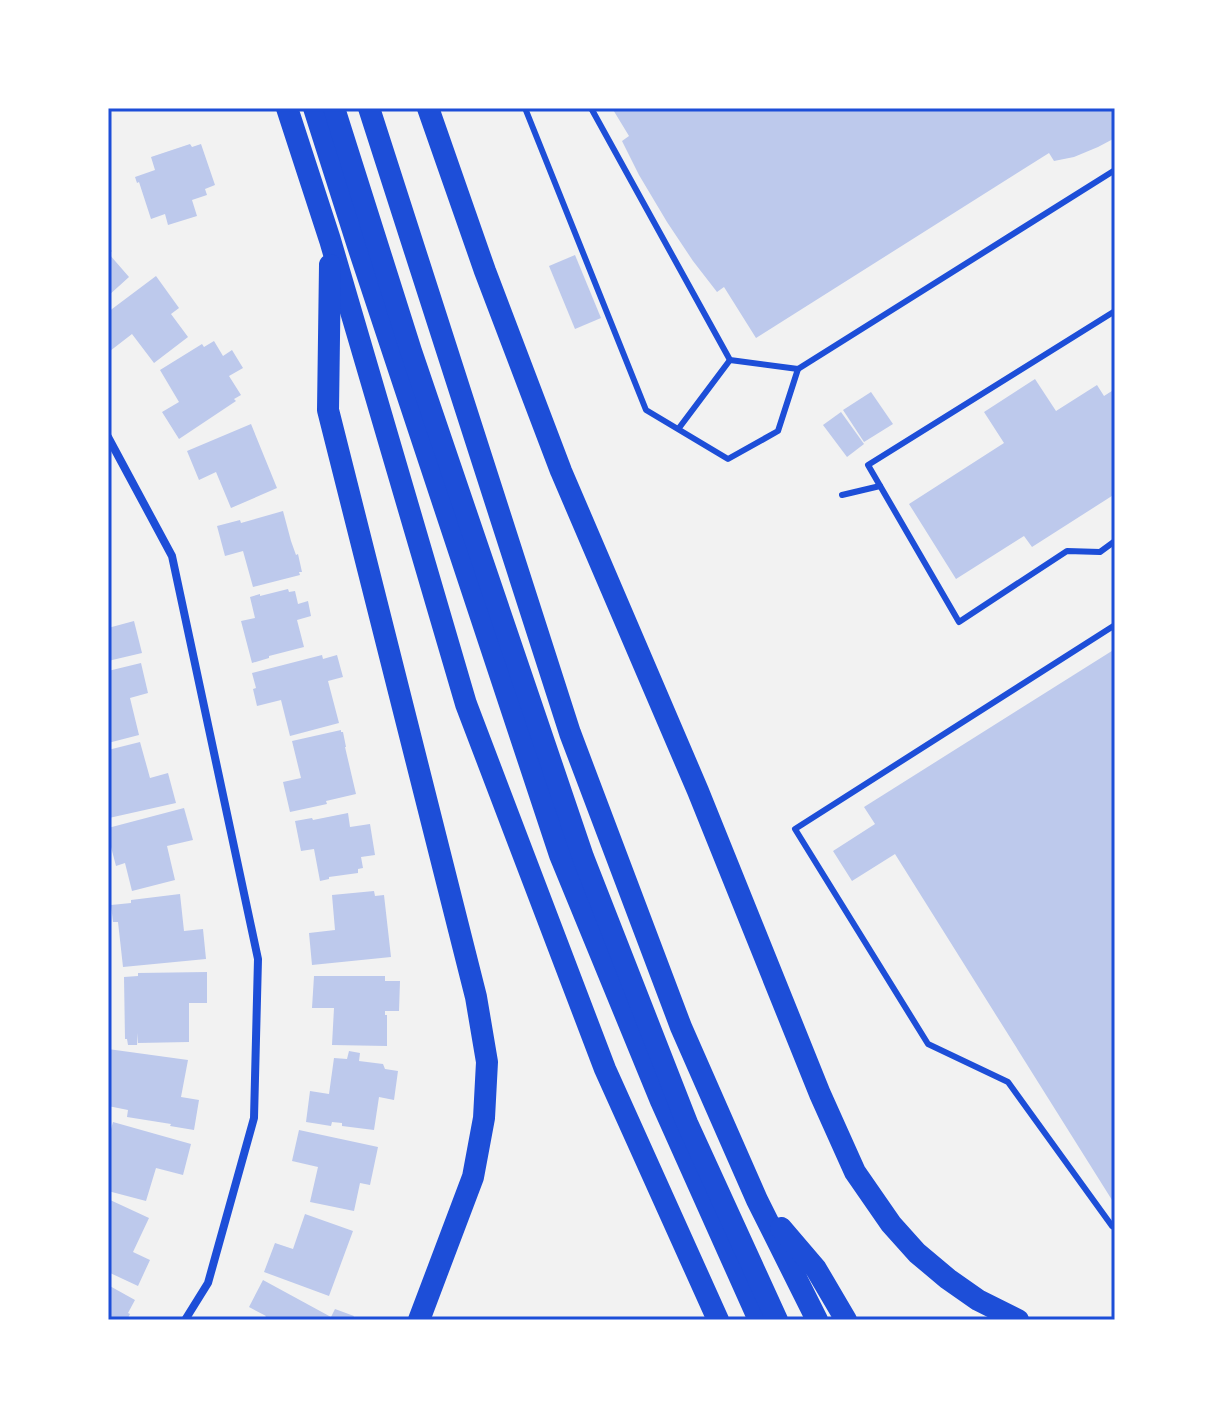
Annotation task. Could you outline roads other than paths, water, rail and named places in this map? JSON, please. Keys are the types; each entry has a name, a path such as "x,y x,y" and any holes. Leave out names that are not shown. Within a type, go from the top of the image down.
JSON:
{"highway":[{"path":"287,108 330,240 466,704 605,1069 718,1320"},
{"path":"314,108 560,855 661,1101 759,1320"},
{"path":"334,108 411,351 583,857 687,1123 777,1320"},
{"path":"369,108 570,733 681,1027 757,1200 817,1320"},
{"path":"428,108 485,271 561,471 698,791 820,1094 855,1172 891,1224 917,1253 978,1300 1018,1320"},
{"path":"330,240 328,410 473,982 487,1062 484,1118 473,1177 419,1320"},
{"path":"757,1200 816,1269 846,1320"}],"street":[{"path":"108,437 172,556 258,959 254,1118 208,1283 185,1320"}],"lane":[{"path":"525,108 646,410 728,459 778,431 798,369"},
{"path":"591,108 730,360"},
{"path":"730,360 798,369 1115,170"},
{"path":"1115,311 868,465 959,622 1067,551 1100,552 1115,541"},
{"path":"679,428 730,360"},
{"path":"842,495 880,486"},
{"path":"1115,625 795,829 928,1044 1008,1082 1115,1228"}]}
